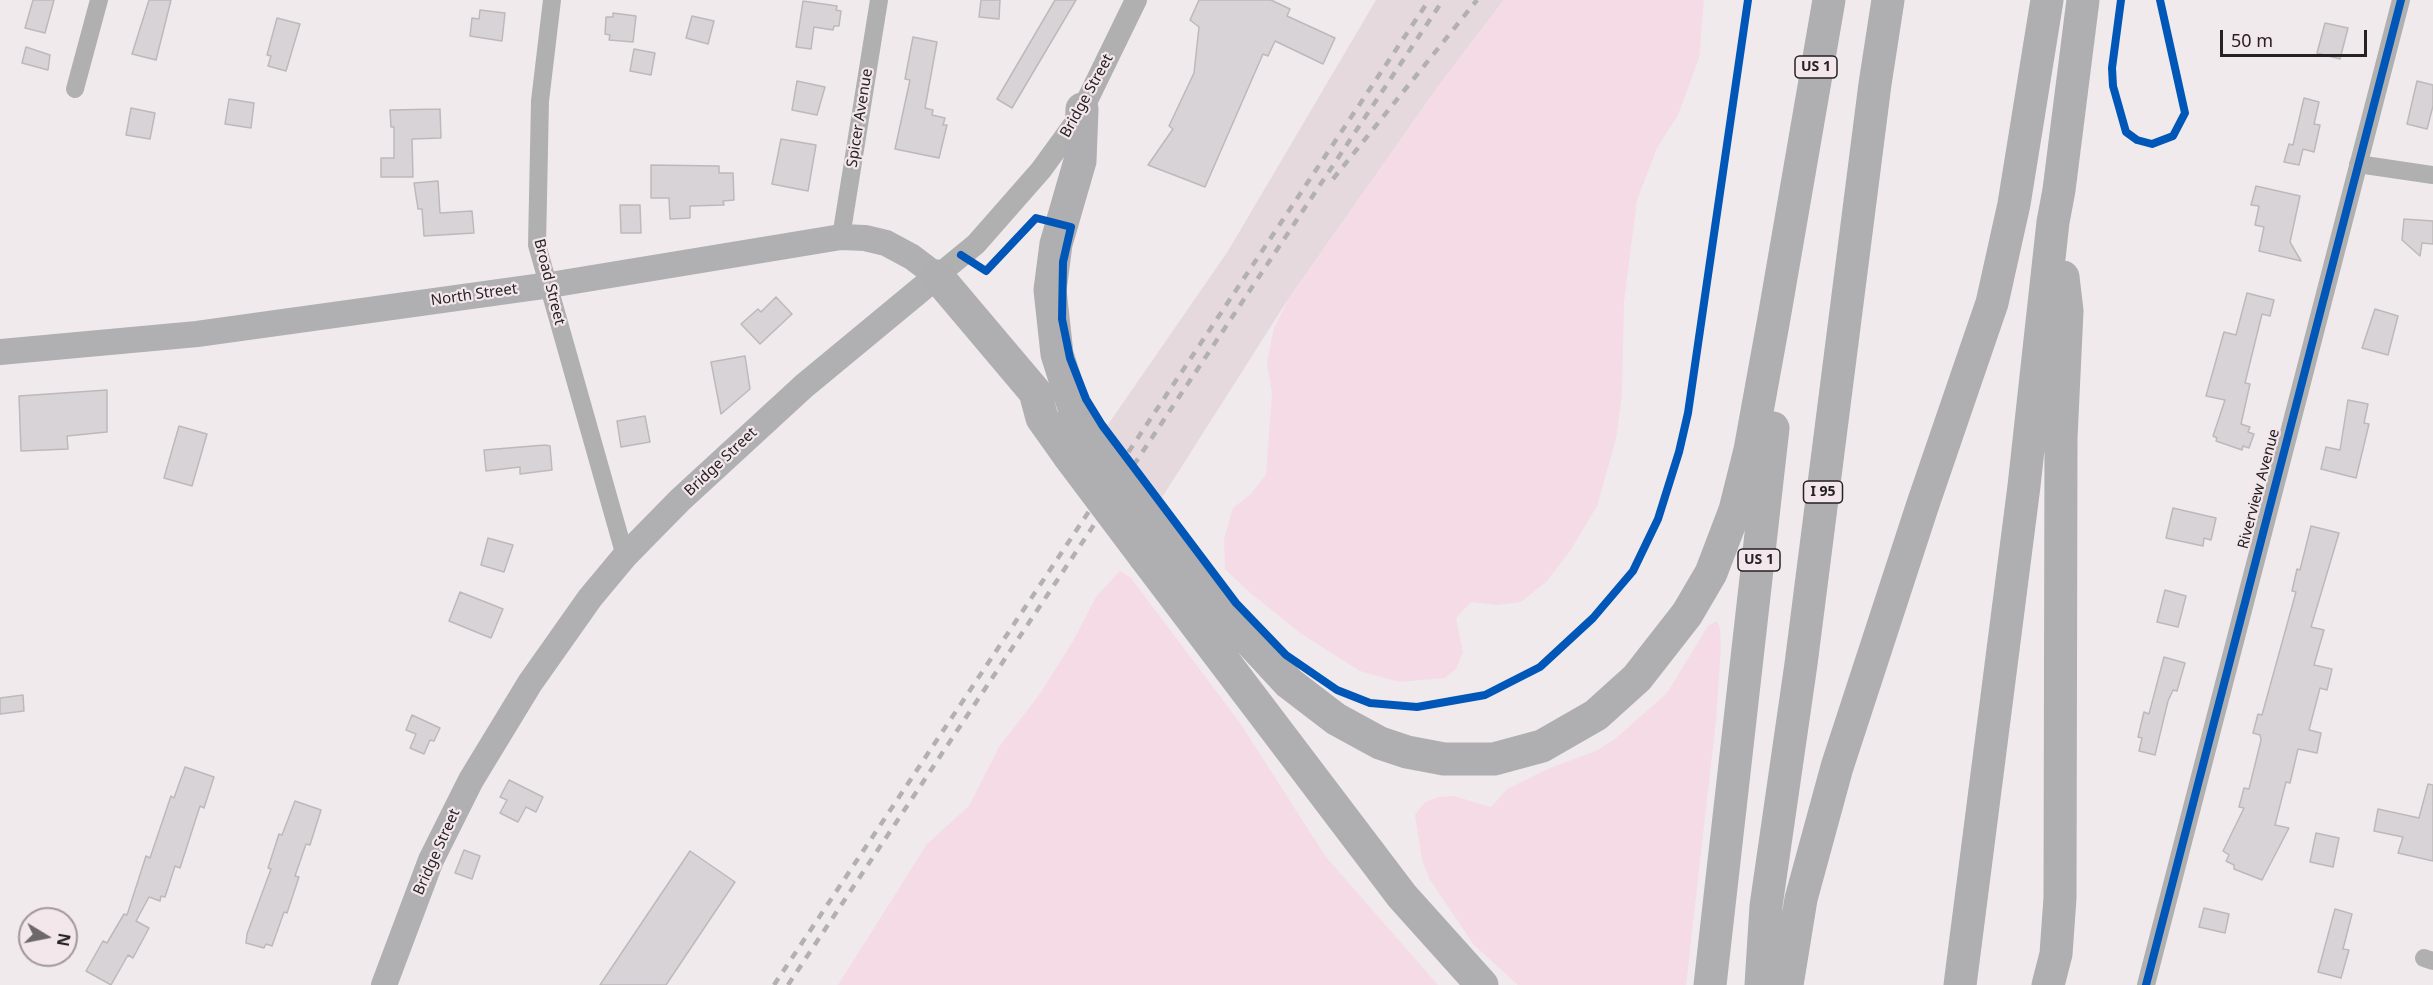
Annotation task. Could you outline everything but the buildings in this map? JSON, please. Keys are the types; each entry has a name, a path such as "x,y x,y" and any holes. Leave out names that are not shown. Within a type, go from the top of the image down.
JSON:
{"highway":[{"name":"US 1","path":"1710,985 1806,134 1829,0"},
{"name":"I 95","path":"1761,985 1766,906 1801,664 1875,84 1888,0"},
{"path":"1787,985 1801,899 1837,767 1992,303 2014,204 2047,4"},
{"path":"1960,985 2025,474 2053,222 2082,6"},
{"path":"1082,109 1080,161 1056,244 1050,296 1058,354 1077,434 1407,904 1482,985"},
{"path":"1154,543 1276,669 1326,713 1372,739 1418,754 1476,760 1536,749 1580,727 1620,696 1664,646 1700,594 1723,544 1738,501 1750,450 1806,134"},
{"path":"2048,985 2056,954 2060,898 2061,438 2067,311 2053,222"},
{"path":"937,276 1035,392 1042,418 1077,434"}],"main road":[{"name":"North Street","path":"0,352 197,334 550,285 841,237 865,238 886,243 912,256 937,276"},
{"name":"Bridge Street","path":"384,985 431,861 471,780 530,683 590,598 625,556 680,500 804,386 937,276"}],"street":[{"path":"75,89 99,0"},
{"name":"Broad Street","path":"552,0 540,101 537,245 625,556"},
{"name":"Spicer Avenue","path":"841,237 879,0"},
{"name":"Bridge Street","path":"937,276 976,244 1041,170 1082,109 1136,0"},
{"name":"Riverview Avenue","path":"2146,985 2401,0"},
{"path":"2358,164 2433,175"}],"shaded area":[{"path":"1376,0 1504,0 1442,81 1289,298 1161,499 1107,426 1228,251"},
{"path":"1504,0 1704,0 1699,58 1678,115 1657,148 1637,200 1624,302 1622,394 1616,439 1597,506 1570,551 1547,581 1521,602 1497,605 1471,602 1456,618 1463,652 1456,669 1445,678 1399,682 1360,671 1300,633 1248,591 1225,569 1224,539 1233,508 1252,493 1266,474 1272,394 1267,363 1274,328 1289,298 1442,81"},
{"path":"1120,571 1131,578 1240,723 1326,857 1438,985 838,985 927,844 969,806 999,747 1039,695 1072,643 1096,597"},
{"path":"1717,621 1721,647 1716,720 1686,985 1518,985 1474,945 1430,880 1422,860 1415,815 1425,802 1439,797 1454,796 1491,807 1507,789 1550,768 1598,750 1616,738 1667,693 1708,626"}],"railway":[{"path":"774,985 1429,0"},
{"path":"788,985 1443,0"},
{"path":"1333,179 1477,0"}],"cycle path":[{"path":"961,255 986,271 1036,218 1071,227 1063,262 1062,319 1070,358 1086,399 1102,425 1236,603 1286,655 1337,690 1370,703 1417,707 1485,695 1540,667 1593,618 1633,571 1658,519 1679,452 1688,413 1748,0"},
{"path":"2121,0 2112,68 2113,86 2126,132 2137,140 2152,144 2173,136 2185,113 2160,0"},
{"path":"2146,985 2401,0"}]}
